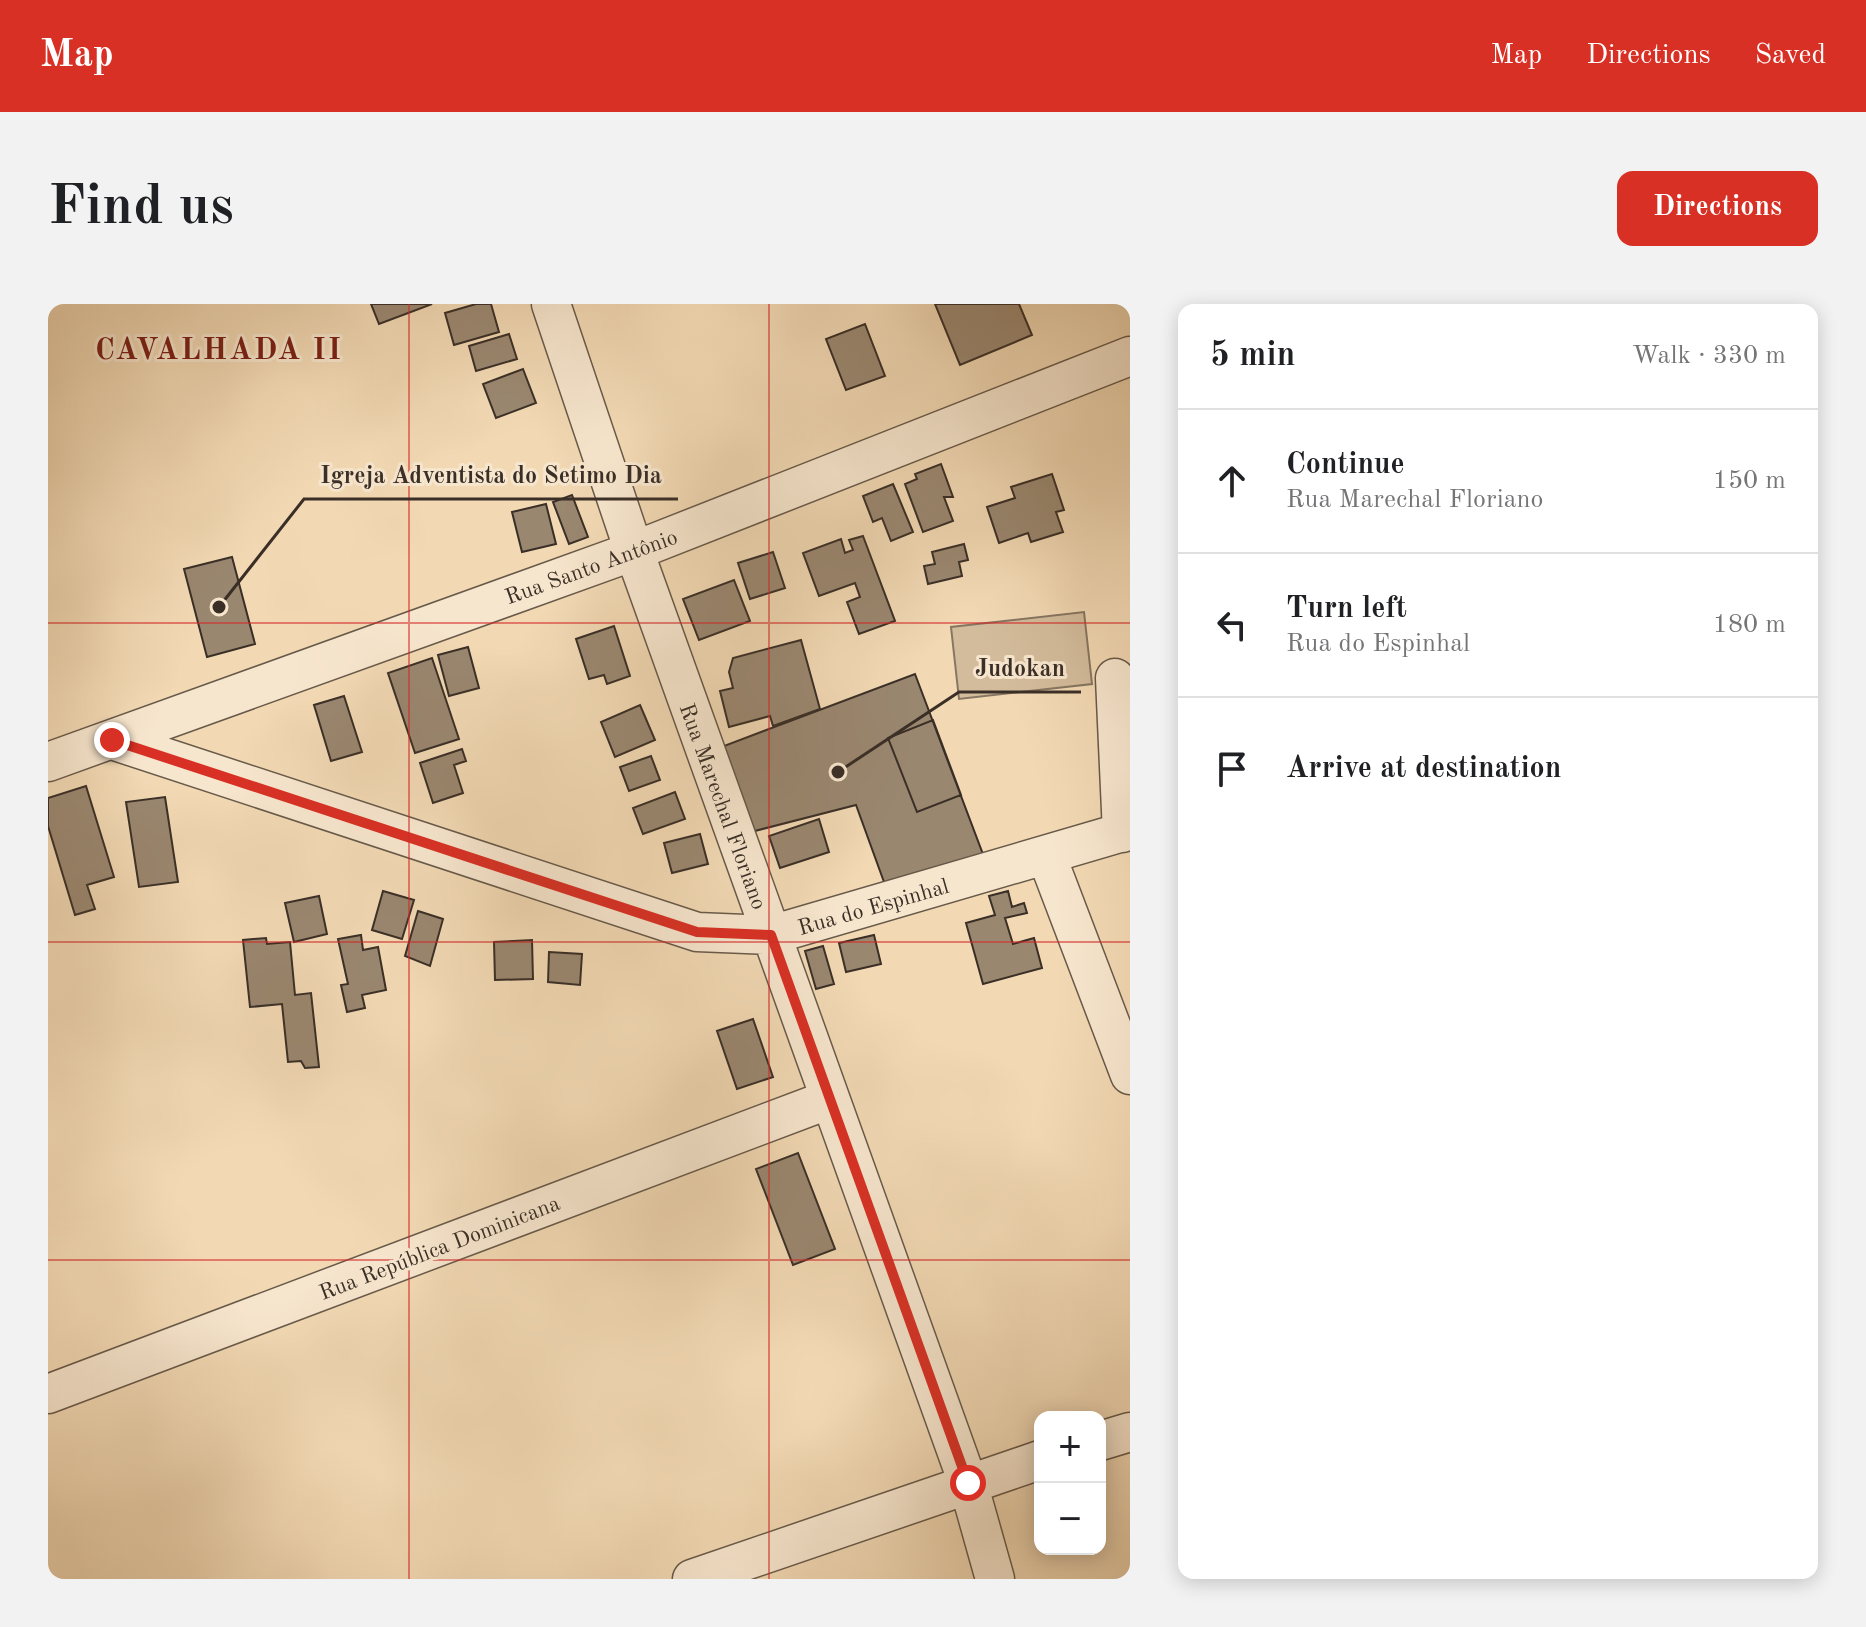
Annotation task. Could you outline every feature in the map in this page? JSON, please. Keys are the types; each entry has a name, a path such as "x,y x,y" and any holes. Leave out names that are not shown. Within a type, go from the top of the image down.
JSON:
{"street":[{"name":"Rua Marechal Floriano","path":"551,304 634,551 968,1483 995,1579"},
{"name":"Rua Santo Antônio","path":"48,762 634,551 1130,356"},
{"path":"1115,678 1126,832"},
{"name":"Rua do Espinhal","path":"112,740 697,932 771,935 1126,832"},
{"path":"1047,857 1130,1075"},
{"name":"Rua República Dominicana","path":"48,1394 830,1099"},
{"path":"1106,1439 1130,1432"},
{"path":"692,1579 1034,1462"}],"shaded area":[{"path":"1084,612 1092,684 959,699 951,627"}],"building":[{"path":"371,304 432,304 379,324"},
{"path":"476,304 491,304 499,332 454,345 445,313"},
{"path":"935,304 1019,304 1032,335 960,365"},
{"path":"865,324 885,376 846,390 826,339"},
{"path":"509,334 517,359 476,371 469,346"},
{"path":"523,369 536,403 496,418 483,384"},
{"path":"941,464 953,497 944,497 953,521 923,532 905,484 917,479 915,474"},
{"path":"1052,474 1064,510 1056,512 1063,532 1031,542 1028,533 999,543 987,507 1015,498 1011,487"},
{"path":"893,484 913,532 891,541 882,518 873,522 863,496"},
{"path":"572,495 588,537 569,544 553,502"},
{"path":"546,504 556,544 522,552 512,512"},
{"path":"863,536 895,621 859,634 847,602 860,597 855,583 819,596 803,553 841,539 845,553 853,550 849,540"},
{"path":"964,544 968,560 959,562 962,576 928,584 924,566 935,564 932,552"},
{"path":"773,552 785,588 750,599 738,563"},
{"path":"232,557 255,644 207,657 184,569"},
{"path":"734,580 750,621 699,640 683,599"},
{"path":"614,626 630,676 607,684 604,675 589,679 576,639"},
{"path":"801,640 820,709 773,726 770,716 729,727 720,691 733,688 729,672 733,658"},
{"path":"468,647 479,688 449,696 438,655"},
{"path":"432,658 459,739 415,753 388,673"},
{"path":"915,674 984,857 888,893 856,805 743,834 716,749"},
{"path":"344,696 362,752 331,761 314,705"},
{"path":"640,705 655,740 615,757 601,722"},
{"path":"933,720 961,795 917,812 888,738"},
{"path":"462,749 466,761 454,765 463,793 433,803 420,763"},
{"path":"651,756 660,780 629,791 620,767"},
{"path":"86,786 114,877 87,885 95,909 75,915 48,826 48,798"},
{"path":"675,792 685,819 643,834 633,808"},
{"path":"165,797 178,882 139,887 126,802"},
{"path":"819,819 829,852 780,868 769,836"},
{"path":"700,834 708,864 672,873 664,843"},
{"path":"383,891 414,900 402,939 372,930"},
{"path":"1008,891 1012,907 1024,903 1027,913 1005,918 1013,944 1034,938 1042,968 983,984 966,923 995,915 989,896"},
{"path":"319,896 327,934 294,942 285,903"},
{"path":"418,911 443,919 430,966 405,956"},
{"path":"361,935 363,950 378,947 386,990 362,995 365,1008 347,1012 341,985 348,984 338,939"},
{"path":"874,935 881,964 846,972 839,943"},
{"path":"266,938 267,944 290,942 295,995 311,993 319,1067 305,1068 301,1061 288,1062 282,1004 250,1007 243,940"},
{"path":"532,940 533,979 495,980 494,942"},
{"path":"823,946 834,984 816,989 805,951"},
{"path":"549,952 582,954 580,985 548,982"},
{"path":"753,1019 773,1077 737,1089 717,1031"},
{"path":"798,1153 835,1249 793,1265 756,1169"}],"place":[{"name":"Igreja Adventista do Setimo Dia","path":"219,607"},
{"name":"Judokan","path":"838,772"}],"district":[{"name":"CAVALHADA II","path":"219,349"}],"route":[{"path":"112,740 697,932 771,935 968,1483"}]}
